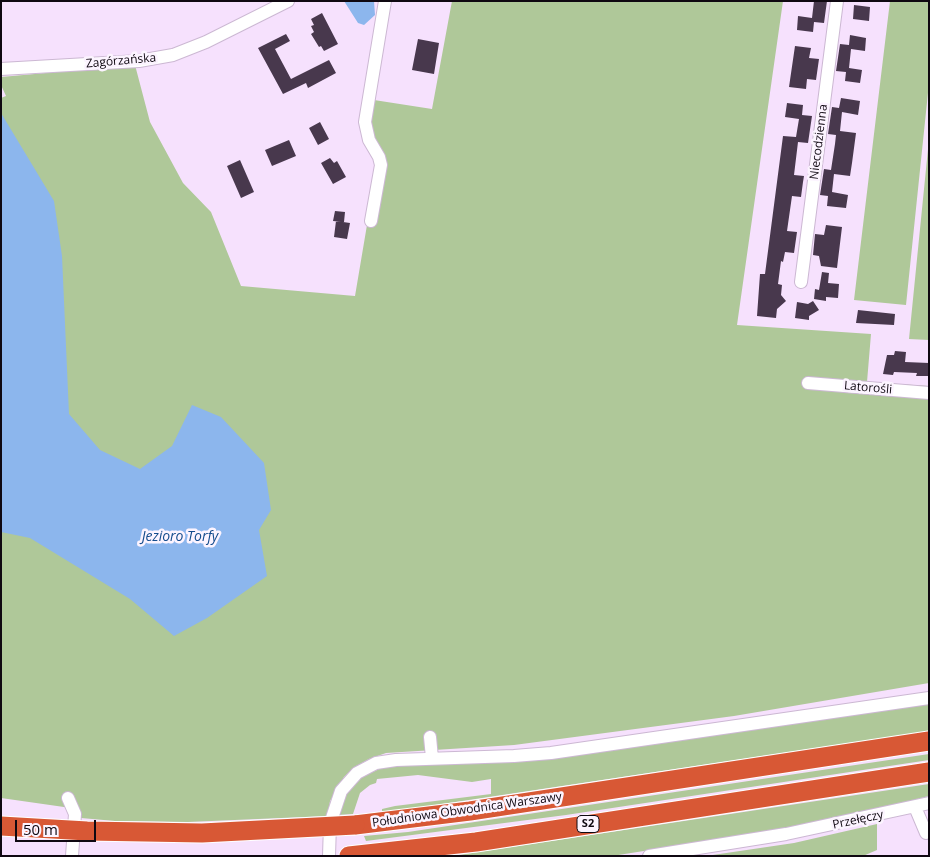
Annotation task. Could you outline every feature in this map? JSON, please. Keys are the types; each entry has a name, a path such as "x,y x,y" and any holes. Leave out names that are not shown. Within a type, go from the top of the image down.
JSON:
{"highway":[{"name":"Południowa Obwodnica Warszawy","path":"1,826 87,832 202,833 355,825 470,811 929,741"},
{"name":"S2","path":"349,856 476,842 929,772"}],"street":[{"name":"Zagórzańska","path":"1,69 139,61 173,55 273,5 288,1"},
{"path":"371,221 381,165 379,157 368,140 366,122 385,1"},
{"name":"Niecodzienna","path":"801,282 837,1"},
{"name":"Latorośli","path":"808,383 929,393"},
{"path":"329,856 330,824 334,805 341,791 350,778 376,763 396,760 551,753 929,698"},
{"path":"430,737 432,758"},
{"path":"68,798 75,814 72,856"},
{"name":"Przełęczy","path":"649,856 786,834 929,803"},
{"path":"915,807 926,833"}],"green space":[{"path":"452,1 783,1 737,325 871,334 867,382 929,386 929,683 734,716 514,745 386,753 369,759 353,768 344,777 330,801 328,816 188,822 115,821 81,818 78,809 1,798 1,98 6,96 1,85 1,77 135,65 150,122 183,183 211,212 241,286 355,296 367,225 373,227 376,147 370,119 374,100 432,109"},
{"path":"890,1 929,1 929,83 906,305 854,300"},
{"path":"929,139 929,340 909,339"},
{"path":"929,702 929,731 382,813 382,809 395,806 491,794 491,779 472,782 418,775 377,779 376,783 360,793 353,814 337,815 350,787 361,777 386,766 435,762"},
{"path":"929,754 929,760 566,815 366,841 364,836 408,832"},
{"path":"929,784 929,796 834,821 612,856 452,856"},
{"path":"877,824 877,850 863,856 706,856 794,843"}],"water":[{"path":"344,1 374,1 375,15 364,25 358,23"},
{"name":"Jezioro Torfy","path":"1,113 54,201 62,256 69,414 100,450 140,469 172,446 192,405 221,417 264,463 271,510 259,530 267,576 207,618 174,636 130,599 30,538 1,532"}],"building":[{"path":"814,1 827,1 824,23 814,22 813,32 797,30 798,16 812,18"},
{"path":"854,5 870,7 869,21 853,19"},
{"path":"322,13 338,44 324,51 321,46 319,47 311,34 314,32 311,26 314,25 311,19"},
{"path":"286,34 290,41 275,49 291,79 329,60 336,73 308,88 306,83 283,94 258,48"},
{"path":"850,35 866,38 865,51 851,49 849,68 862,70 860,83 845,81 846,72 836,71 840,44 849,45"},
{"path":"418,39 439,43 434,74 412,70"},
{"path":"795,46 811,48 809,58 819,59 816,80 807,79 806,89 789,87"},
{"path":"841,98 860,101 858,115 842,112 840,131 856,133 850,176 834,174 832,192 848,195 846,208 827,206 828,196 820,195 824,169 831,170 835,144 836,135 828,134 832,107 839,108"},
{"path":"787,103 803,105 802,115 812,116 808,143 798,142 794,175 804,176 801,197 792,196 787,231 797,232 794,253 785,252 783,262 781,261 778,284 782,285 781,295 786,301 777,309 776,318 757,316 760,274 765,274 783,136 796,137 799,119 785,117"},
{"path":"320,122 329,139 318,145 309,128"},
{"path":"289,140 296,156 272,166 265,150"},
{"path":"330,158 334,163 337,161 346,177 333,184 321,163"},
{"path":"240,160 254,192 241,198 227,166"},
{"path":"335,211 345,212 344,222 333,221"},
{"path":"336,221 350,223 347,239 334,237"},
{"path":"826,225 842,227 837,268 821,266 819,256 813,255 815,234 824,235"},
{"path":"822,272 829,273 828,283 839,284 838,298 826,297 826,301 814,299 815,289 819,290"},
{"path":"813,301 819,310 809,316 809,320 795,318 797,302 808,304"},
{"path":"858,310 895,314 894,325 856,323"},
{"path":"895,351 906,352 905,362 929,363 929,376 916,376 917,373 894,372 893,375 883,374 887,355 894,355"}]}
